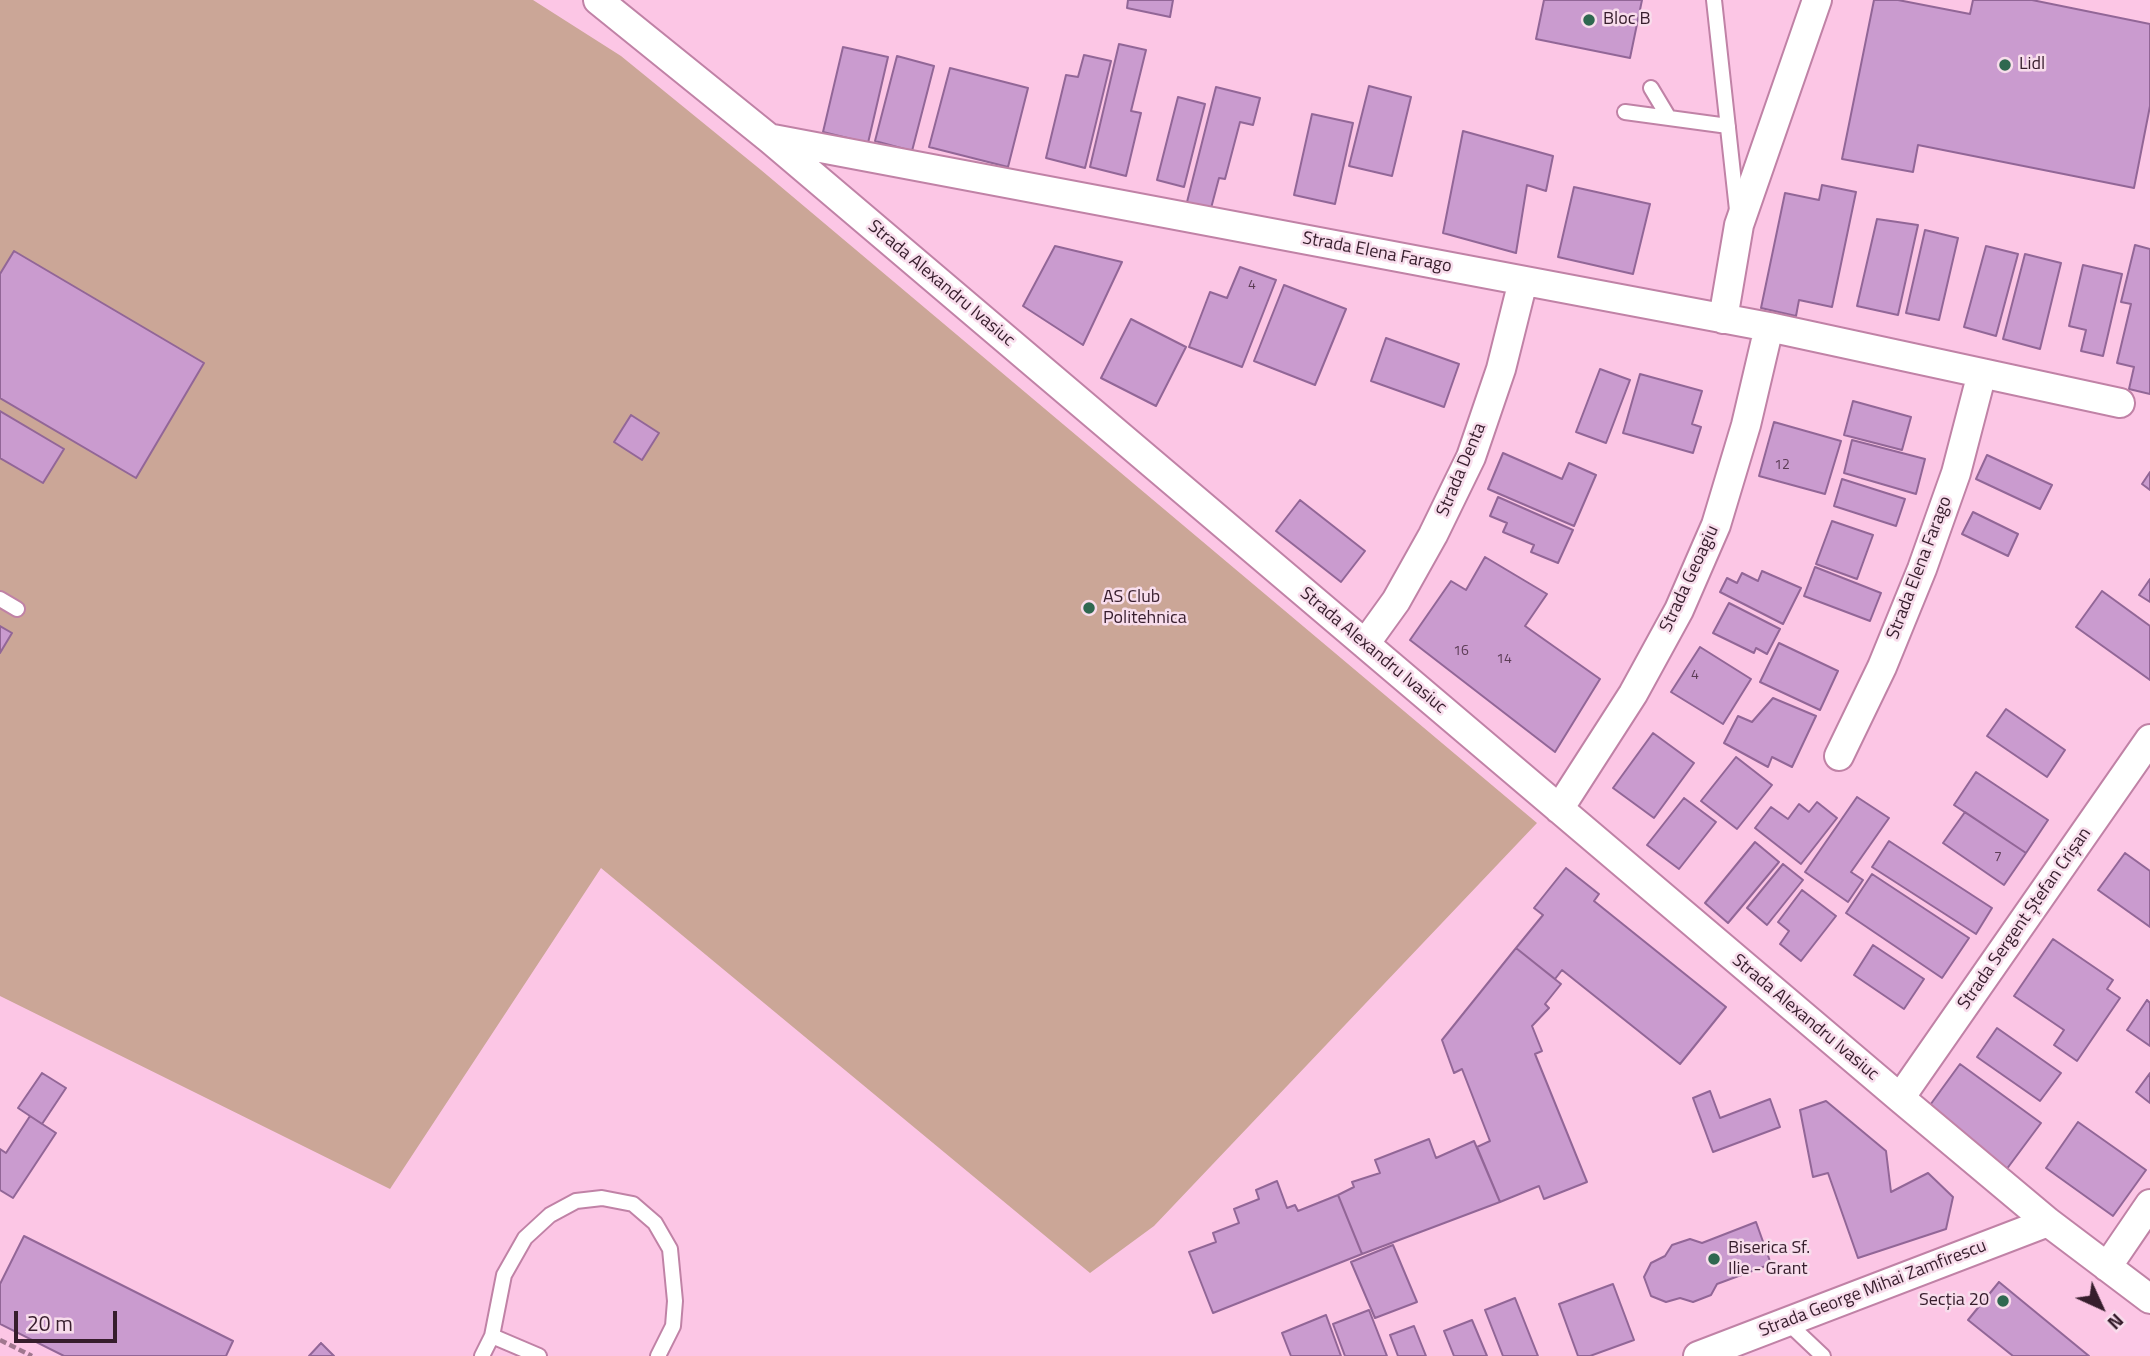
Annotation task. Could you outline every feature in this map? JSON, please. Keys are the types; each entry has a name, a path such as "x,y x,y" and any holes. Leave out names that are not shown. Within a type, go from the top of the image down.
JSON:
{"street":[{"name":"Strada Alexandru Ivasiuc","path":"598,0 770,139 2048,1222 2150,1299"},
{"path":"1723,319 1739,225 1817,0"},
{"name":"Strada Elena Farago","path":"770,139 1769,327 2120,403"},
{"name":"Strada Denta","path":"1365,644 1396,601 1433,535 1471,457 1501,369 1523,281"},
{"name":"Strada Geoagiu","path":"1559,809 1633,694 1679,610 1706,549 1746,425 1769,327"},
{"name":"Strada Elena Farago","path":"1839,756 1882,667 1922,569 1956,473 1982,373"},
{"name":"Strada Sergent Ștefan Crișan","path":"1900,1098 2150,739"},
{"path":"2107,1267 2150,1204"},
{"name":"Strada George Mihai Zamfirescu","path":"1698,1356 2048,1222"}],"lane":[{"path":"1714,0 1739,225"},
{"path":"1651,88 1669,118"},
{"path":"1625,112 1728,126"},
{"path":"0,599 17,608"},
{"path":"482,1356 492,1336 504,1275 525,1238 550,1215 576,1201 602,1198 633,1204 655,1223 670,1249 674,1274 673,1326 658,1356"},
{"path":"1788,1323 1823,1356"},
{"path":"492,1336 539,1356"}],"path":[{"path":"0,1340 32,1356"}],"shaded area":[{"path":"0,0 533,0 621,56 761,170 1537,823 1154,1226 1090,1273 601,868 390,1189 0,996"}],"building":[{"path":"1128,0 1173,0 1170,17 1127,8"},
{"name":"Bloc B","path":"1544,0 1642,0 1630,58 1536,39"},
{"name":"Lidl","path":"1874,0 1898,0 1970,14 1973,0 2032,0 2150,24 2150,106 2134,188 1918,145 1913,172 1842,159"},
{"path":"1119,44 1146,50 1131,111 1141,113 1126,176 1090,167"},
{"path":"843,47 888,57 868,143 823,132"},
{"path":"1084,55 1111,61 1085,168 1046,158 1066,75 1078,77"},
{"path":"897,56 934,66 912,151 875,141"},
{"path":"950,68 1028,88 1008,167 929,147"},
{"path":"1369,86 1411,97 1392,176 1349,166"},
{"path":"1216,87 1260,98 1253,125 1240,122 1225,179 1219,178 1210,212 1186,206"},
{"path":"1178,97 1205,104 1184,187 1157,180"},
{"path":"1312,114 1353,123 1335,204 1294,195"},
{"path":"1463,131 1553,156 1546,191 1527,185 1516,253 1443,233"},
{"path":"1822,185 1856,192 1832,307 1799,300 1796,316 1761,308 1785,193 1819,200"},
{"path":"1574,187 1650,204 1633,274 1558,257"},
{"path":"1877,219 1918,225 1898,315 1857,306"},
{"path":"1925,230 1958,238 1939,320 1906,313"},
{"path":"2135,245 2150,249 2150,394 2129,389 2134,367 2117,363 2131,304 2121,302"},
{"path":"1055,246 1122,262 1083,345 1023,306"},
{"path":"1986,246 2018,254 1996,336 1964,327"},
{"path":"14,251 204,363 136,478 0,398 0,274"},
{"path":"2025,254 2061,263 2040,349 2003,339"},
{"path":"2083,265 2122,274 2103,356 2081,351 2086,330 2069,326"},
{"path":"1240,267 1276,280 1242,367 1189,347 1210,292 1227,298"},
{"path":"1284,285 1346,309 1315,385 1254,361"},
{"path":"1131,319 1186,347 1156,406 1101,378"},
{"path":"1386,338 1459,364 1444,407 1371,381"},
{"path":"1600,369 1630,380 1606,443 1576,432"},
{"path":"1640,374 1702,391 1692,424 1701,427 1693,453 1623,433"},
{"path":"1853,401 1911,417 1902,450 1844,435"},
{"path":"0,411 64,449 43,483 0,458"},
{"path":"631,415 659,433 642,460 614,442"},
{"path":"1774,422 1841,441 1825,494 1759,476"},
{"path":"1852,440 1925,459 1916,494 1844,473"},
{"path":"1503,453 1562,479 1569,463 1596,475 1574,526 1488,489"},
{"path":"1987,455 2052,485 2040,509 1976,479"},
{"path":"2150,472 2150,490 2142,484"},
{"path":"1842,479 1905,499 1896,526 1834,506"},
{"path":"1498,497 1573,530 1558,563 1531,552 1534,545 1503,532 1507,523 1490,516"},
{"path":"1300,500 1365,551 1341,582 1276,531"},
{"path":"1973,512 2018,534 2008,556 1962,534"},
{"path":"1832,521 1873,535 1857,579 1816,564"},
{"path":"1485,557 1547,594 1525,626 1600,679 1555,752 1410,640 1451,581 1466,590"},
{"path":"1815,567 1881,593 1870,621 1804,596"},
{"path":"1762,571 1801,588 1783,624 1720,592 1727,578 1737,583 1742,573 1758,581"},
{"path":"2150,579 2150,602 2139,595"},
{"path":"2102,591 2150,626 2150,680 2076,627"},
{"path":"1729,603 1780,629 1767,654 1756,648 1754,653 1713,633"},
{"path":"0,626 12,633 0,653"},
{"path":"1779,643 1838,671 1820,710 1760,682"},
{"path":"1700,647 1751,679 1723,724 1671,692"},
{"path":"1773,698 1816,716 1792,767 1772,757 1768,767 1724,743 1738,716 1752,722"},
{"path":"2006,709 2065,750 2047,777 1987,736"},
{"path":"1653,733 1694,763 1654,818 1613,788"},
{"path":"1736,757 1772,785 1737,829 1701,801"},
{"path":"1976,772 2048,820 2026,853 1954,805"},
{"path":"1857,797 1889,818 1851,872 1863,880 1848,902 1805,872"},
{"path":"1684,798 1716,822 1679,869 1647,845"},
{"path":"1817,802 1837,818 1801,864 1755,828 1771,807 1788,819 1799,804 1809,812"},
{"path":"1965,812 2026,853 2004,885 1943,843"},
{"path":"1889,841 1992,908 1976,934 1872,867"},
{"path":"1755,842 1779,862 1728,923 1705,903"},
{"path":"2125,853 2150,871 2150,927 2098,890"},
{"path":"1783,864 1803,880 1767,925 1747,908"},
{"path":"1566,868 1599,894 1594,901 1726,1007 1680,1064 1562,970 1555,979 1516,948 1543,915 1534,908"},
{"path":"1872,874 1969,938 1942,978 1846,913"},
{"path":"1802,890 1836,916 1801,961 1780,944 1789,931 1778,922"},
{"path":"2053,939 2113,980 2107,989 2120,998 2077,1061 2054,1045 2064,1030 2014,996"},
{"path":"1873,945 1924,979 1904,1009 1854,975"},
{"path":"1516,948 1561,984 1545,1004 1549,1008 1532,1026 1542,1051 1535,1054 1587,1182 1544,1199 1539,1186 1500,1202 1477,1147 1490,1141 1462,1069 1454,1073 1442,1040"},
{"path":"2147,1000 2150,1003 2150,1046 2127,1030"},
{"path":"1997,1028 2061,1073 2040,1101 1977,1057"},
{"path":"1960,1064 2041,1123 2006,1170 1925,1112"},
{"path":"42,1073 66,1088 42,1124 18,1108"},
{"path":"2150,1073 2150,1103 2136,1092"},
{"path":"1710,1091 1720,1118 1770,1099 1780,1127 1713,1152 1693,1098"},
{"path":"1826,1101 1886,1151 1891,1192 1928,1173 1953,1197 1946,1229 1858,1258 1828,1173 1813,1177 1800,1110"},
{"path":"30,1116 56,1133 13,1198 0,1190 0,1149 6,1153"},
{"path":"2078,1122 2146,1170 2113,1216 2046,1168"},
{"path":"1429,1139 1436,1158 1474,1141 1500,1202 1362,1254 1338,1195 1354,1187 1352,1182 1380,1173 1375,1160"},
{"path":"1277,1181 1287,1208 1295,1205 1298,1211 1338,1195 1362,1254 1213,1313 1189,1252 1216,1242 1213,1233 1239,1223 1234,1209 1259,1199 1256,1190"},
{"name":"Biserica Sf. Ilie - Grant","path":"1756,1222 1771,1264 1717,1284 1711,1295 1693,1302 1680,1298 1666,1302 1651,1296 1644,1277 1651,1263 1665,1256 1672,1245 1690,1239 1702,1243"},
{"path":"24,1236 233,1341 226,1356 64,1356 0,1324 0,1284"},
{"path":"1393,1245 1417,1302 1375,1318 1351,1262"},
{"name":"Secția 20","path":"1999,1282 2089,1356 2013,1356 1968,1320"},
{"path":"1613,1284 1634,1340 1590,1356 1578,1356 1559,1304"},
{"path":"1515,1298 1538,1356 1503,1356 1485,1310"},
{"path":"1369,1310 1387,1356 1345,1356 1333,1324"},
{"path":"1326,1315 1341,1356 1291,1356 1282,1333"},
{"path":"1472,1320 1487,1356 1454,1356 1444,1331"},
{"path":"1414,1326 1426,1356 1398,1356 1390,1335"},
{"path":"321,1343 334,1356 309,1356"}],"place":[{"name":"Bloc B","path":"1589,20"},
{"name":"Lidl","path":"2005,65"},
{"name":"AS Club Politehnica","path":"1089,608"},
{"name":"Biserica Sf. Ilie - Grant","path":"1714,1259"},
{"name":"Secția 20","path":"2003,1301"}]}
